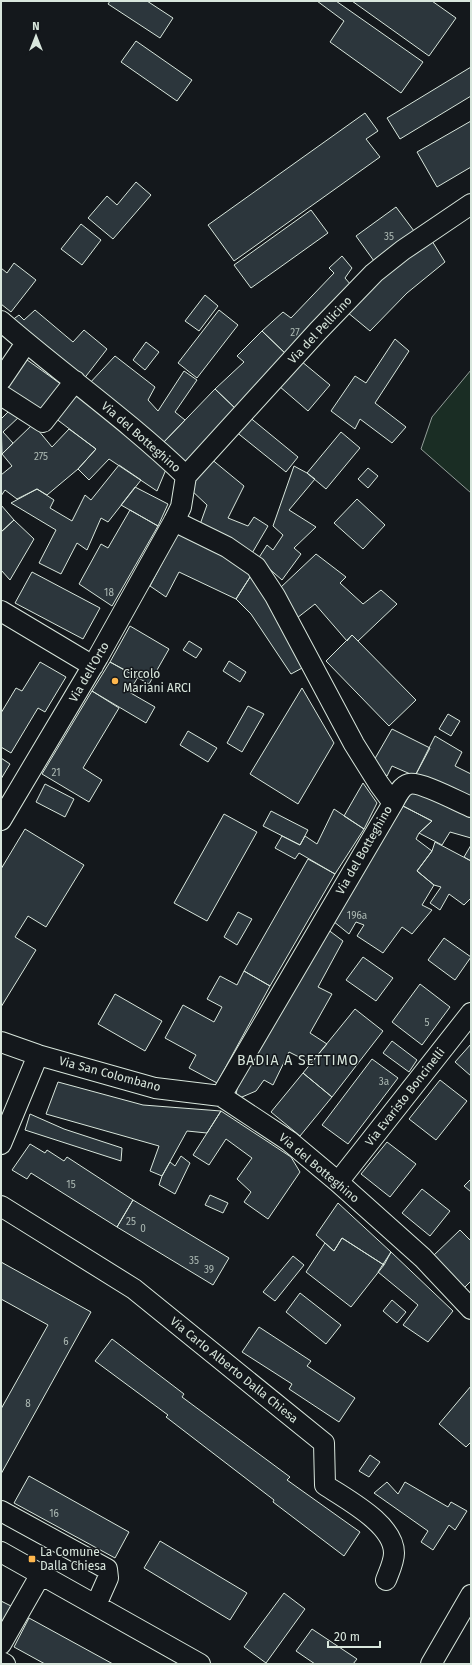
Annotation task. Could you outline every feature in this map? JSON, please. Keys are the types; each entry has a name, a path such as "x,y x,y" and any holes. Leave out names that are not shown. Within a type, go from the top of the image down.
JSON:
{"street":[{"name":"Via del Pellicino","path":"186,476 374,272 403,250 471,204"},
{"name":"Via del Botteghino","path":"1,321 75,381 186,476 181,508 174,521 227,547 256,567 276,596 354,744 379,784 393,803 221,1096 289,1141 338,1182 423,1258 471,1309"},
{"path":"1,341 24,341"},
{"path":"1,380 24,341"},
{"path":"1,396 43,422 75,381"},
{"name":"Via dell'Orto","path":"1,820 93,666 174,521"},
{"path":"1,611 93,666"},
{"path":"393,803 400,791 408,784 419,784 471,807"},
{"name":"Via Evaristo Boncinelli","path":"338,1182 471,1013"},
{"name":"Via San Colombano","path":"1,1042 38,1055 156,1088 221,1096"},
{"path":"1,1144 38,1055"},
{"name":"Via Carlo Alberto Dalla Chiesa","path":"1,1206 134,1289 324,1443 325,1485 372,1518 383,1527 392,1539 394,1553 386,1580"},
{"path":"1,1511 106,1569 108,1578 96,1605"},
{"path":"1,1552 200,1664"},
{"path":"1,1644 41,1574"},
{"path":"431,1664 471,1595"},
{"path":"1,1662 5,1664"}],"green space":[{"path":"471,370 471,493 421,449 432,417"}],"building":[{"path":"110,1 147,1 173,18 160,38 108,4"},
{"path":"317,1 336,1 423,62 401,93 330,42 344,21"},
{"path":"352,1 432,1 456,18 429,56"},
{"path":"136,41 192,80 177,101 121,62"},
{"path":"471,67 471,96 400,139 387,118"},
{"path":"365,113 378,131 366,139 380,157 234,261 208,225"},
{"path":"471,121 471,167 437,187 417,152"},
{"path":"136,182 151,195 113,239 88,218 107,196 117,205"},
{"path":"396,207 414,231 374,261 356,236"},
{"path":"311,210 328,233 251,288 234,265"},
{"path":"81,224 101,240 82,265 61,249"},
{"path":"432,241 445,262 407,293 370,331 347,312 399,262"},
{"path":"342,256 352,268 345,278 351,285 287,355 262,331 283,312 291,318 334,273 329,268"},
{"path":"14,263 36,280 11,312 1,304 1,268 7,273"},
{"path":"205,295 218,306 199,331 185,321"},
{"path":"35,310 73,342 84,330 107,349 83,380 11,321 19,315 24,320"},
{"path":"219,310 238,325 197,378 178,363"},
{"path":"262,331 287,355 237,410 215,389 244,362 237,356"},
{"path":"395,339 409,351 375,403 406,427 392,443 360,419 355,429 331,411 355,376 366,383"},
{"path":"146,342 159,352 145,370 133,360"},
{"path":"115,356 155,387 148,400 158,411 184,371 197,380 175,412 185,420 162,444 88,385"},
{"path":"23,357 65,387 43,417 1,387"},
{"path":"301,361 330,385 308,411 279,386"},
{"path":"215,389 237,410 187,467 162,444"},
{"path":"73,391 167,467 157,491 109,459 89,480 78,469 96,449 55,418"},
{"path":"13,407 21,415 3,432 13,443 2,454 1,419"},
{"path":"248,416 298,457 286,472 235,431"},
{"path":"33,424 52,447 69,429 96,449 78,469 47,495 37,489 17,499 5,490 1,496 1,475 12,466 2,454"},
{"path":"341,432 360,448 326,489 307,473"},
{"path":"210,458 244,486 228,518 248,526 254,517 268,526 251,555 198,530 207,505 190,489"},
{"path":"119,465 141,480 108,522 101,518 87,550 77,543 61,574 39,563 56,530 11,503 37,489 54,500 50,508 72,521 85,495 91,500"},
{"path":"294,466 315,479 289,510 316,527 294,548 301,554 282,580 258,559 267,545 273,550 283,535 273,526"},
{"path":"368,468 378,476 368,488 358,479"},
{"path":"135,487 168,504 158,526 121,505"},
{"path":"357,499 385,525 363,549 334,523"},
{"path":"1,505 14,520 1,532"},
{"path":"130,510 158,526 112,606 79,584 101,544 108,548"},
{"path":"14,520 34,539 10,580 1,570 1,532"},
{"path":"180,529 252,574 236,599 179,572 166,597 150,586"},
{"path":"316,554 346,577 340,583 363,604 381,590 397,604 358,641 352,635 347,641 315,604 297,618 280,588"},
{"path":"32,572 100,608 83,639 15,603"},
{"path":"252,574 304,667 291,674 251,614 236,599"},
{"path":"130,626 169,649 149,684 110,662"},
{"path":"352,635 416,700 389,726 326,661"},
{"path":"189,641 202,649 196,658 183,650"},
{"path":"229,661 246,672 240,682 223,671"},
{"path":"40,662 66,677 45,712 38,708 11,753 1,747 1,713 16,688 22,691"},
{"path":"110,662 138,677 129,692 155,707 146,723 92,691"},
{"path":"302,688 334,743 298,804 250,774"},
{"path":"92,691 119,708 83,768 102,780 89,802 42,774"},
{"path":"248,706 264,714 242,752 227,743"},
{"path":"448,714 460,721 451,736 439,729"},
{"path":"392,729 430,748 415,776 392,766 387,776 373,762"},
{"path":"188,731 217,748 208,762 180,745"},
{"path":"435,736 462,752 455,766 471,774 471,801 415,776"},
{"path":"1,758 10,764 1,779"},
{"path":"363,783 377,803 364,829 344,816"},
{"path":"45,784 74,799 65,817 36,802"},
{"path":"413,790 471,814 471,838 450,832 442,845 419,833 432,821 403,806"},
{"path":"403,806 432,821 419,833 416,839 432,851 417,871 434,885 422,905 432,910 412,934 402,927 383,953 357,936 364,925 356,922 349,934 333,921"},
{"path":"334,809 364,829 335,874 299,853 295,859 275,848 282,836 300,845 305,836 317,844"},
{"path":"271,811 308,830 300,845 263,826"},
{"path":"224,814 257,832 207,921 174,903"},
{"path":"25,829 84,865 46,927 28,916 15,937 36,950 1,1007 1,869"},
{"path":"435,842 471,861 471,898 464,905 449,894 440,910 430,903 441,887 434,885 417,871 432,851"},
{"path":"471,845 471,861 464,857"},
{"path":"308,859 335,874 270,986 244,971"},
{"path":"238,912 252,919 237,945 224,937"},
{"path":"327,929 343,941 318,987 332,994 310,1033 327,1044 311,1063 289,1052 273,1085 264,1080 256,1091 235,1100 238,1084"},
{"path":"444,938 471,957 455,980 428,960"},
{"path":"363,957 393,978 376,1001 346,980"},
{"path":"244,971 270,986 217,1083 189,1068 196,1055 165,1038 183,1005 214,1022 222,1007 207,999 220,976 237,985"},
{"path":"420,984 450,1007 422,1045 392,1022"},
{"path":"115,994 162,1021 145,1051 98,1024"},
{"path":"355,1009 383,1031 332,1097 303,1073"},
{"path":"392,1041 417,1060 409,1072 383,1053"},
{"path":"471,1044 471,1076 455,1062"},
{"path":"372,1059 398,1078 348,1144 322,1125"},
{"path":"303,1073 332,1097 300,1136 271,1112"},
{"path":"440,1080 467,1101 436,1140 409,1119"},
{"path":"58,1082 143,1105 221,1111 207,1133 187,1131 162,1176 150,1171 159,1146 46,1114"},
{"path":"221,1111 291,1157 300,1172 268,1219 244,1202 251,1192 237,1179 252,1158 226,1139 209,1165 193,1155"},
{"path":"30,1114 64,1129 122,1148 121,1161 25,1130"},
{"path":"387,1142 416,1164 390,1197 361,1174"},
{"path":"30,1144 45,1153 47,1150 64,1161 67,1157 133,1200 117,1227 31,1173 27,1179 12,1170"},
{"path":"181,1156 190,1163 175,1194 159,1185 170,1162 175,1166"},
{"path":"471,1179 471,1192 464,1186"},
{"path":"422,1189 450,1211 430,1236 402,1213"},
{"path":"210,1195 228,1203 223,1213 205,1205"},
{"path":"133,1200 229,1258 213,1285 117,1227"},
{"path":"338,1203 391,1252 384,1265 342,1238 334,1251 316,1235"},
{"path":"460,1230 471,1241 471,1281 464,1288 433,1256"},
{"path":"342,1238 384,1265 351,1307 306,1272 325,1243 334,1251"},
{"path":"391,1252 453,1311 428,1342 403,1325 418,1305 378,1272"},
{"path":"293,1256 304,1265 275,1301 263,1292"},
{"path":"1,1262 91,1312 1,1474 1,1409 48,1325 1,1299"},
{"path":"300,1293 341,1325 326,1344 286,1312"},
{"path":"392,1300 406,1312 397,1323 383,1311"},
{"path":"259,1327 311,1361 307,1366 355,1398 339,1422 289,1389 292,1384 242,1352"},
{"path":"112,1339 184,1394 182,1397 290,1477 287,1480 360,1532 344,1556 166,1417 168,1415 95,1361"},
{"path":"471,1386 471,1442 466,1447 439,1424"},
{"path":"370,1455 380,1462 369,1477 359,1471"},
{"path":"29,1476 129,1532 115,1558 14,1503"},
{"path":"387,1482 398,1494 405,1482 448,1507 451,1502 467,1511 455,1530 449,1525 433,1550 421,1542 428,1531 374,1493"},
{"path":"160,1541 247,1593 230,1620 144,1568"},
{"path":"284,1593 305,1609 266,1663 244,1647"},
{"path":"1,1601 11,1606 1,1624"},
{"path":"29,1618 113,1664 45,1664 14,1647"},
{"path":"312,1629 357,1659 353,1664 315,1664 296,1651"}],"place":[{"name":"Circolo Mariani ARCI","path":"115,681"},
{"name":"La Comune Dalla Chiesa","path":"32,1559"}],"district":[{"name":"BADIA A SETTIMO","path":"298,1060"}]}
